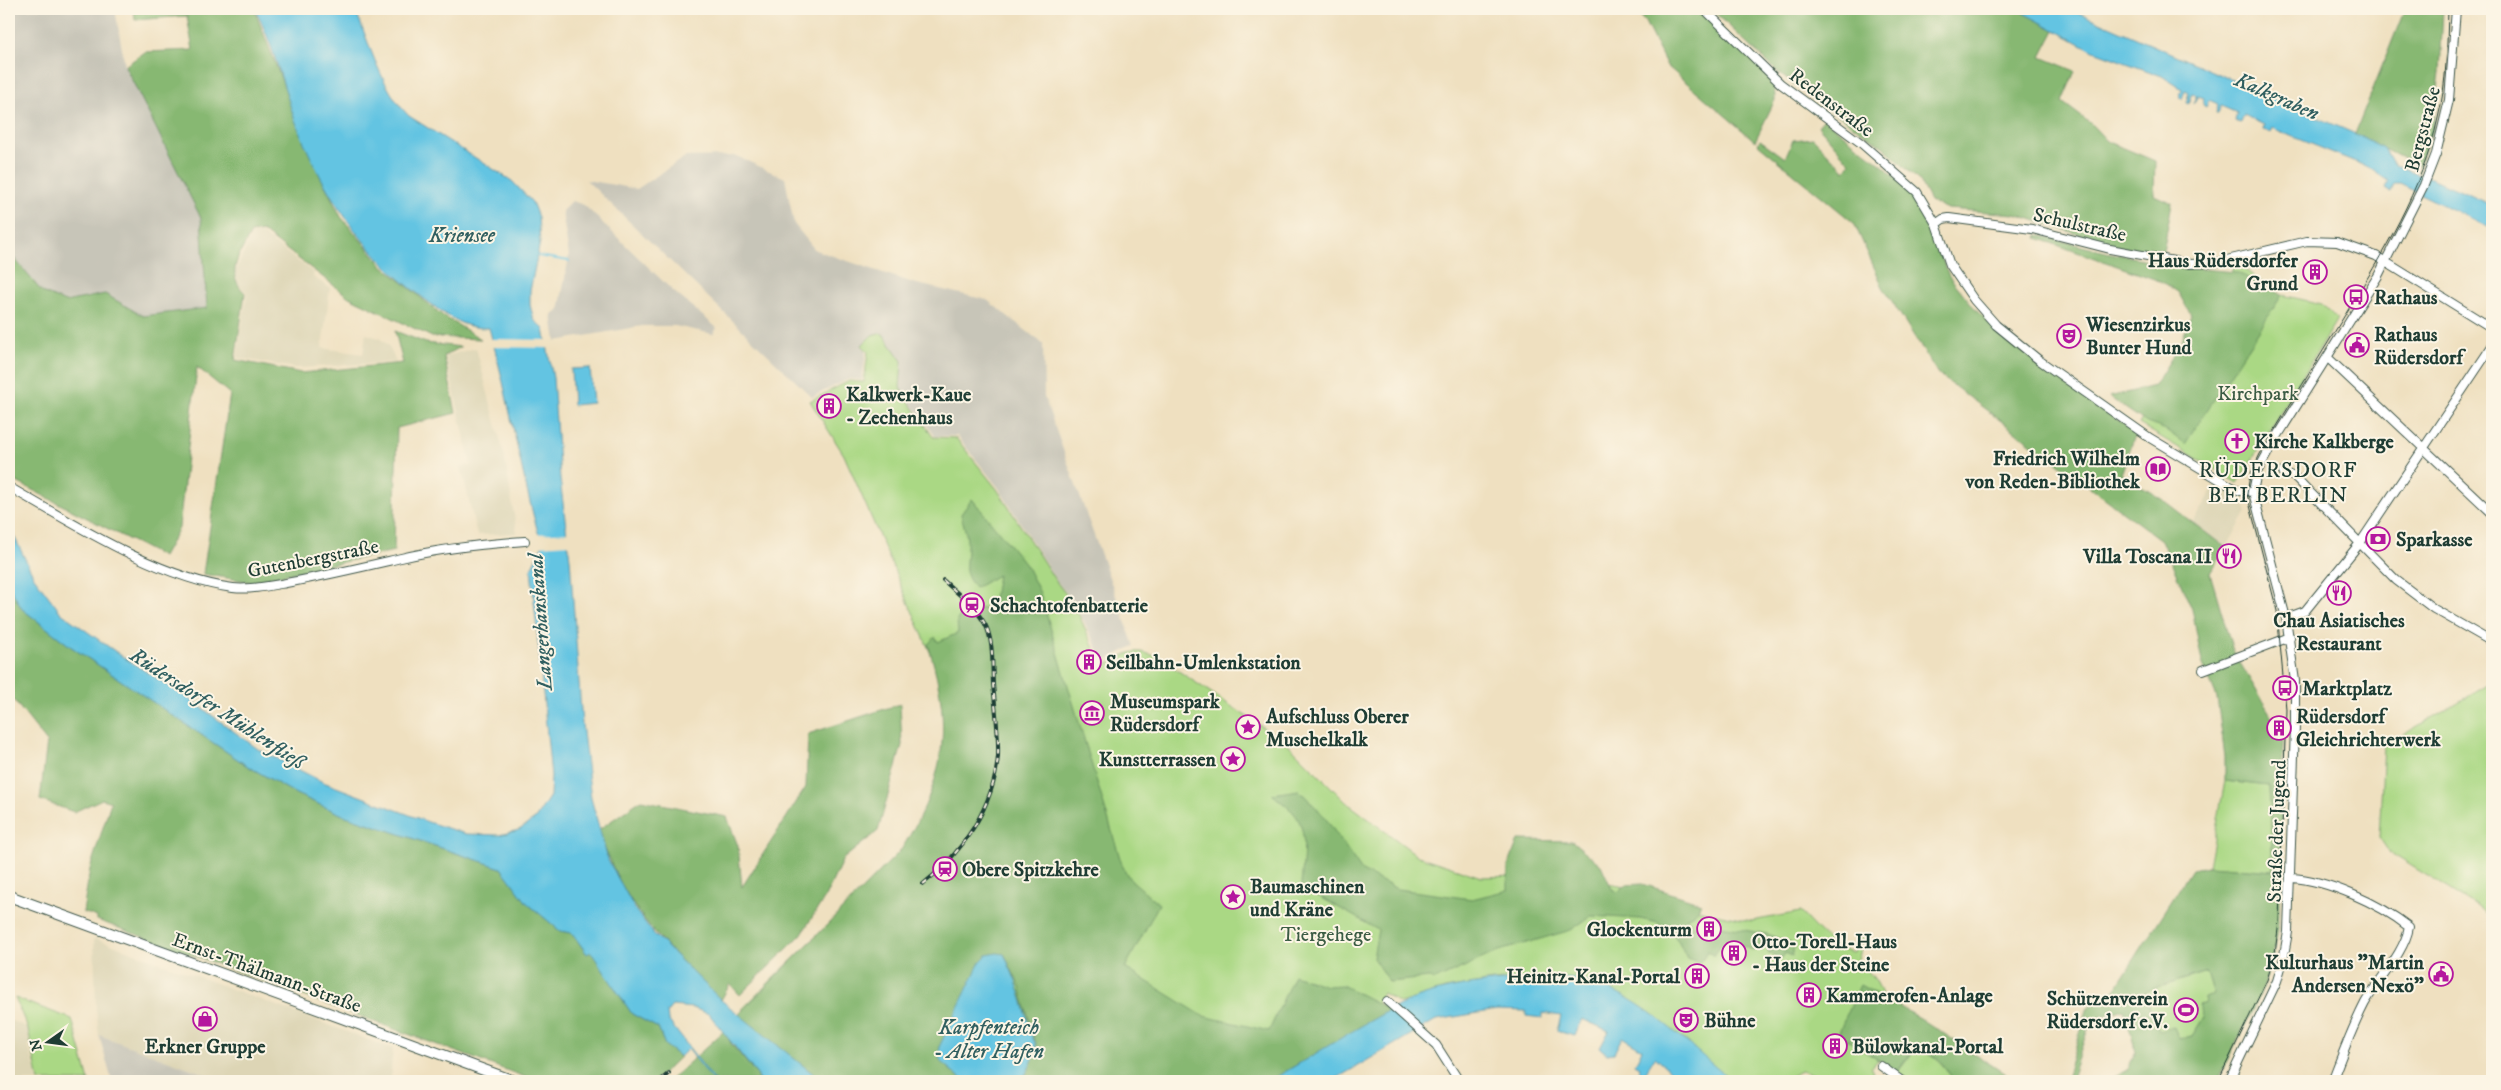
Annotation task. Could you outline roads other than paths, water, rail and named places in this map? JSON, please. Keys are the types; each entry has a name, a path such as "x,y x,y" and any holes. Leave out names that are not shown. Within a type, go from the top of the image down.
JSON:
{"main road":[{"name":"Ernst-Thälmann-Straße","path":"9,896 514,1081"}],"street":[{"name":"Redenstraße","path":"1704,9 1781,84 1861,143 1902,177 1923,201 1936,224"},
{"name":"Bergstraße","path":"2253,492 2257,472 2392,250 2424,185 2440,137 2452,78 2456,9"},
{"name":"Schulstraße","path":"1936,224 1943,218 1949,218 2032,229 2110,249 2190,264 2214,264 2306,241 2338,242 2362,249 2492,328"},
{"path":"1936,224 1946,256 1974,300 1996,325 2150,438 2232,488 2253,492"},
{"path":"2286,618 2305,611 2360,543 2492,346"},
{"path":"2327,357 2492,513"},
{"path":"2282,472 2296,478 2396,580 2426,603 2492,642"},
{"name":"Gutenbergstraße","path":"9,487 122,549 205,583 233,588 269,586 466,546 525,541"},
{"name":"Straße der Jugend","path":"2229,1081 2273,990 2283,961 2288,932 2291,878 2295,703 2290,637 2253,492"},
{"path":"2203,670 2290,637"},
{"path":"2291,878 2334,888 2372,904 2409,927 2403,944 2357,1020 2332,1081"},
{"path":"1387,1001 1425,1033 1436,1045 1459,1081"},
{"path":"1880,1066 1902,1081"}],"water":[{"path":"255,9 355,9 371,51 391,93 409,116 512,181 532,202 538,217 540,242 530,291 530,305 534,320 544,329 553,378 560,479 570,559 582,724 591,798 608,860 635,909 653,933 721,1000 816,1076 827,1081 758,1081 758,1076 709,1014 693,1008 672,1006 667,1012 668,1020 715,1081 713,1081 688,1049 680,1057 665,1045 658,1028 632,1014 591,952 587,954 572,933 560,931 527,903 501,868 343,815 296,794 246,765 70,646 22,609 9,586 9,526 34,577 61,613 126,659 191,700 258,749 323,782 428,822 466,834 499,835 519,830 535,819 550,796 551,776 531,569 542,546 527,492 489,328 470,326 445,314 400,279 362,240 331,195 305,146 272,50"},
{"path":"2016,9 2070,9 2360,136 2384,148 2394,165 2436,180 2492,205 2492,229 2400,184 2394,184 2391,192 2385,188 2388,181 2368,167 2272,128 2270,132 2263,130 2264,125 2244,115 2241,123 2235,121 2237,113 2221,106 2218,113 2216,113 2218,104 2209,100 2206,107 2203,105 2204,98 2198,96 2193,104 2196,95 2192,93 2188,104 2186,103 2189,92 2185,90 2182,99 2179,98 2182,89 2162,76 2094,51"},
{"path":"590,368 593,403 573,405 571,369"},
{"name":"Karpfenteich - Alter Hafen","path":"1004,954 1016,983 1036,1045 1035,1055 1022,1081 964,1081 941,1062 939,1056 940,1045 980,962 987,955"},
{"path":"1536,978 1582,980 1624,996 1662,1022 1733,1081 1681,1081 1655,1057 1643,1076 1638,1073 1640,1067 1635,1064 1642,1049 1622,1037 1614,1053 1607,1054 1600,1048 1609,1031 1582,1019 1575,1036 1557,1031 1561,1016 1543,1013 1542,1018 1526,1016 1526,1011 1497,1010 1436,1020 1332,1081 1269,1081 1365,1024 1414,999 1431,993 1465,986"}],"waterway":[{"path":"538,256 569,261"}],"tram line":[{"path":"2218,1081 2267,980 2275,953 2279,921 2286,709 2277,611 2247,494 2250,475 2260,454 2387,244 2412,196 2431,145 2441,104 2446,64 2448,9"}],"railway":[{"path":"923,884 951,858 974,828 990,793 998,756 992,653 988,631 985,624 966,600 943,580"},
{"path":"660,1081 669,1073"}],"place":[{"name":"Haus Rüdersdorfer Grund","path":"2315,272"},
{"name":"Rathaus","path":"2356,297"},
{"name":"Wiesenzirkus Bunter Hund","path":"2069,336"},
{"name":"Rathaus Rüdersdorf","path":"2357,345"},
{"name":"Kalkwerk-Kaue - Zechenhaus","path":"829,406"},
{"name":"Kirche Kalkberge","path":"2237,441"},
{"name":"Friedrich Wilhelm von Reden-Bibliothek","path":"2158,469"},
{"name":"Sparkasse","path":"2378,539"},
{"name":"Villa Toscana II","path":"2229,556"},
{"name":"Chau Asiatisches Restaurant","path":"2339,593"},
{"name":"Schachtofenbatterie","path":"972,605"},
{"name":"Seilbahn-Umlenkstation","path":"1089,662"},
{"name":"Marktplatz","path":"2285,688"},
{"name":"Museumspark Rüdersdorf","path":"1092,713"},
{"name":"Aufschluss Oberer Muschelkalk","path":"1248,727"},
{"name":"Rüdersdorf Gleichrichterwerk","path":"2279,728"},
{"name":"Kunstterrassen","path":"1233,759"},
{"name":"Obere Spitzkehre","path":"945,869"},
{"name":"Baumaschinen und Kräne","path":"1233,897"},
{"name":"Glockenturm","path":"1709,929"},
{"name":"Otto-Torell-Haus - Haus der Steine","path":"1734,953"},
{"name":"Kulturhaus \"Martin Andersen Nexö\"","path":"2441,974"},
{"name":"Heinitz-Kanal-Portal","path":"1697,976"},
{"name":"Kammerofen-Anlage","path":"1809,995"},
{"name":"Schützenverein Rüdersdorf e.V.","path":"2186,1010"},
{"name":"Erkner Gruppe","path":"205,1019"},
{"name":"Bühne","path":"1686,1020"},
{"name":"Bülowkanal-Portal","path":"1835,1046"}],"district":[{"name":"RÜDERSDORF BEI BERLIN","path":"2278,482"}],"water label":[{"name":"Kalkgraben","path":"2277,96"},
{"name":"Kriensee","path":"462,235"},
{"name":"Langerhanskanal","path":"540,622"},
{"name":"Rüdersdorfer Mühlenfließ","path":"218,708"}],"park label":[{"name":"Kirchpark","path":"2258,393"},
{"name":"Tiergehege","path":"1326,934"}]}
